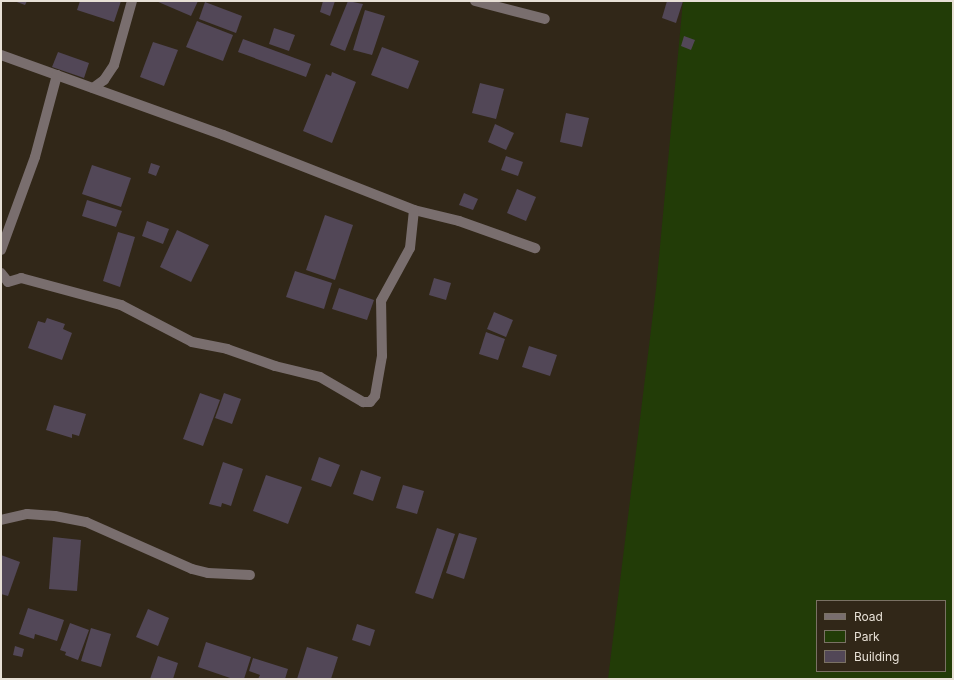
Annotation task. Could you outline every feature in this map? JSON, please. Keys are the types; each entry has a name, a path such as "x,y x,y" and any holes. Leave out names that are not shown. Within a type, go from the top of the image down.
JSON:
{"street":[{"path":"93,88 104,80 114,65 132,1"},
{"path":"475,1 545,19"},
{"path":"1,55 360,187 414,210 459,222 535,248"},
{"path":"1,250 35,157 57,75"},
{"path":"1,273 8,282 21,278 121,304 192,342 227,349 275,366 320,377 362,402 370,402 375,396 382,356 381,301 410,248 414,210"},
{"path":"1,520 27,514 55,516 86,522 192,570 208,573 250,575"}],"green space":[{"path":"683,1 953,1 953,679 608,679 656,289"}],"building":[{"path":"14,1 27,1 25,5"},
{"path":"80,1 121,1 114,22 77,10"},
{"path":"156,1 198,1 191,16"},
{"path":"323,1 335,1 330,16 320,12"},
{"path":"348,1 363,4 345,51 330,45"},
{"path":"667,1 683,1 676,23 662,18"},
{"path":"205,2 242,16 236,33 199,19"},
{"path":"365,10 385,16 372,55 353,50"},
{"path":"197,21 233,35 223,61 186,47"},
{"path":"274,28 295,35 289,51 269,44"},
{"path":"684,36 695,40 691,50 681,46"},
{"path":"243,39 311,64 306,77 238,52"},
{"path":"153,42 178,50 164,86 140,77"},
{"path":"382,47 419,61 408,89 371,75"},
{"path":"58,52 89,63 84,78 52,67"},
{"path":"332,72 356,82 332,143 303,131 326,74 331,76"},
{"path":"480,83 504,89 496,119 472,113"},
{"path":"566,113 589,118 582,147 560,142"},
{"path":"495,124 514,133 506,150 488,142"},
{"path":"506,156 523,162 518,176 501,170"},
{"path":"151,163 160,166 156,176 148,173"},
{"path":"92,165 131,178 121,207 82,194"},
{"path":"517,189 536,197 526,221 507,213"},
{"path":"464,193 478,199 473,210 459,205"},
{"path":"87,200 122,211 116,227 82,216"},
{"path":"325,215 353,225 335,280 306,270"},
{"path":"147,221 169,229 163,244 142,236"},
{"path":"177,230 209,245 191,282 160,267"},
{"path":"118,232 135,237 120,287 103,281"},
{"path":"295,271 332,283 324,309 286,297"},
{"path":"434,278 451,283 446,300 429,295"},
{"path":"339,288 374,300 367,320 332,309"},
{"path":"494,312 513,320 506,337 487,329"},
{"path":"47,318 65,324 63,329 72,333 62,360 28,348 38,321 45,323"},
{"path":"486,332 505,339 498,360 479,354"},
{"path":"529,346 557,355 550,376 522,367"},
{"path":"200,393 220,400 203,446 183,439"},
{"path":"224,393 241,399 232,424 215,418"},
{"path":"54,405 86,414 79,436 72,434 72,438 46,430"},
{"path":"319,457 340,465 331,487 311,480"},
{"path":"223,462 243,469 231,506 222,503 221,507 209,504"},
{"path":"361,470 381,477 373,501 353,494"},
{"path":"266,475 302,487 288,524 253,511"},
{"path":"403,485 424,491 417,514 396,508"},
{"path":"437,528 455,534 433,599 415,593"},
{"path":"459,533 477,538 464,579 446,573"},
{"path":"53,537 81,540 77,591 49,589"},
{"path":"1,555 20,562 8,596 1,594"},
{"path":"28,608 64,620 57,641 35,634 34,639 19,634"},
{"path":"148,609 169,618 158,646 136,637"},
{"path":"70,623 89,630 78,660 65,655 66,652 60,650"},
{"path":"357,624 375,630 370,646 352,640"},
{"path":"91,628 111,634 101,667 81,661"},
{"path":"206,642 251,657 244,679 233,679 198,667"},
{"path":"15,646 24,649 22,657 13,655"},
{"path":"307,647 338,657 331,679 297,679"},
{"path":"158,656 178,663 173,679 150,679"},
{"path":"253,658 288,669 285,679 258,679 260,675 249,671"}]}
